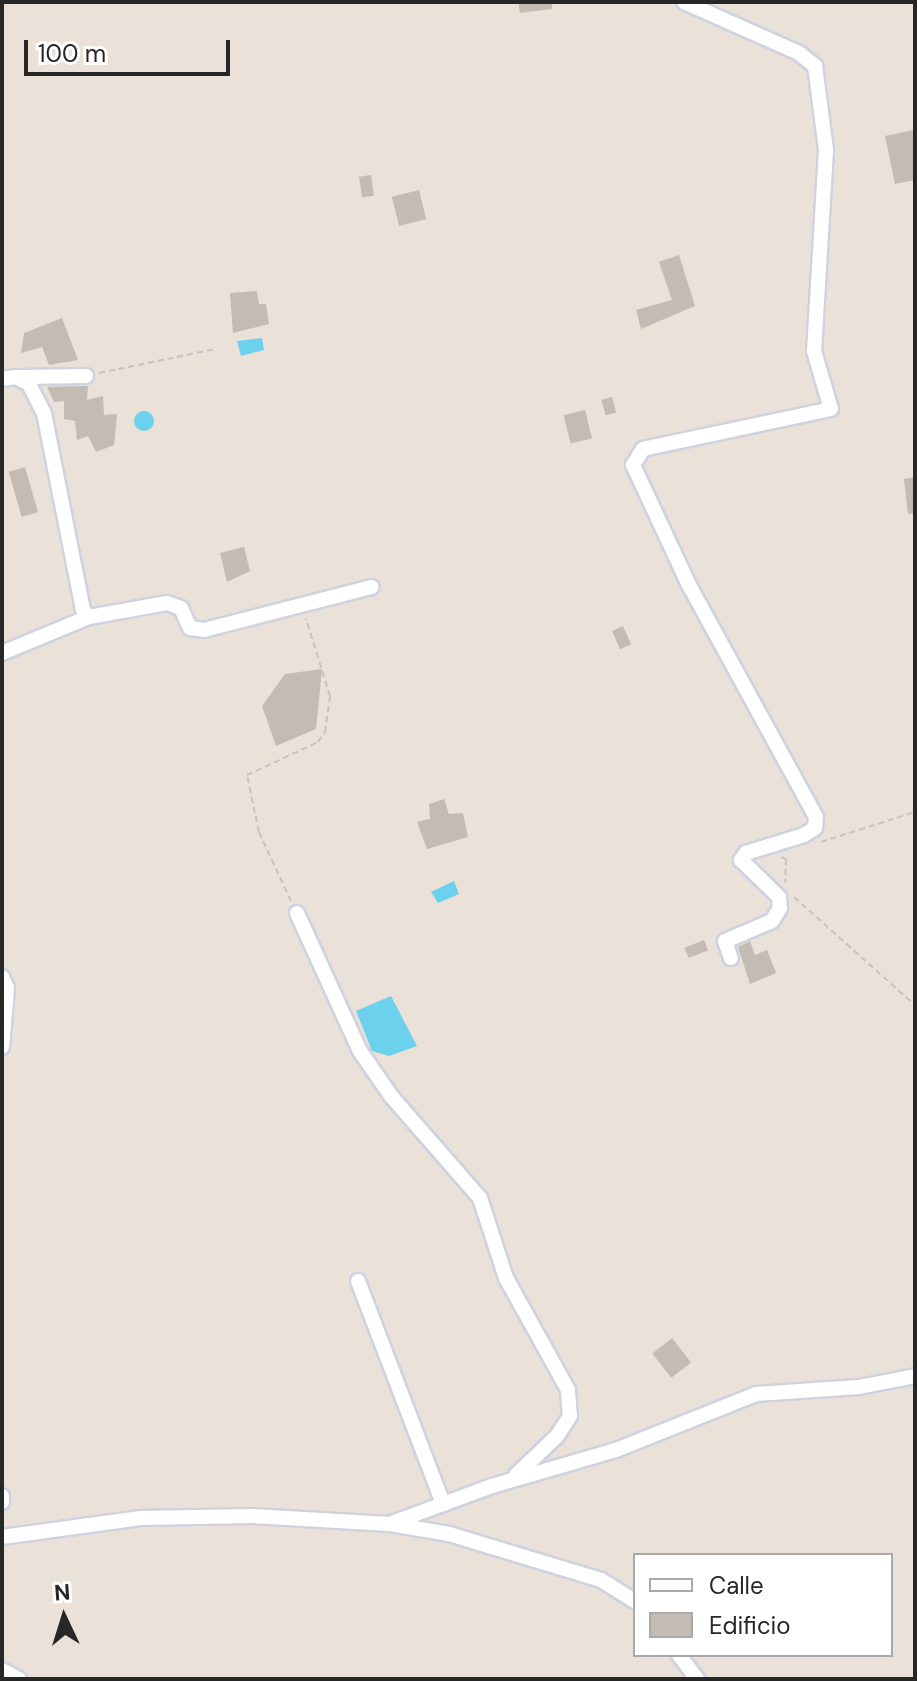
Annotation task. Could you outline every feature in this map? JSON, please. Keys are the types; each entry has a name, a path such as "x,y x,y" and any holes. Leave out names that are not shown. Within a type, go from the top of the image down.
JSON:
{"street":[{"path":"684,2 799,53 815,66 826,150 814,351 831,409 643,449 633,465 689,585 816,817 815,828 804,835 746,853 741,860 779,897 780,908 772,921 725,941 731,958"},
{"path":"9,378 86,376"},
{"path":"9,378 29,384 44,413 83,610 89,617"},
{"path":"2,653 89,617 167,603 181,608 190,628 204,630 372,587"},
{"path":"297,913 360,1051 391,1096 480,1198 506,1278 568,1390 570,1416 557,1436 509,1480"},
{"path":"2,977 7,988 2,1047"},
{"path":"358,1281 443,1504"},
{"path":"389,1524 509,1480 616,1450 756,1394 859,1387 915,1376"},
{"path":"2,1537 141,1518 253,1516 389,1524 449,1534 601,1580 633,1600"},
{"path":"680,1657 697,1679"},
{"path":"2,1670 19,1679"}],"path":[{"path":"86,376 216,349"},
{"path":"297,913 259,832 247,775 318,742 325,732 330,696 303,607"},
{"path":"809,846 915,812"},
{"path":"773,859 794,851"},
{"path":"779,856 786,859 784,887 915,1005"}],"water":[{"path":"262,338 264,350 241,356 237,341"},
{"path":"140,411 148,411 154,421 148,431 140,431 134,425 134,417"},
{"path":"454,881 459,894 438,903 431,892"},
{"path":"391,996 417,1046 389,1056 372,1051 356,1011"}],"building":[{"path":"518,2 552,2 552,9 520,13"},
{"path":"914,130 915,180 895,184 885,136"},
{"path":"371,175 374,196 362,197 359,177"},
{"path":"419,190 426,219 399,226 392,197"},
{"path":"679,255 695,306 641,329 636,310 672,300 659,262"},
{"path":"257,291 259,304 266,304 269,324 233,333 230,293"},
{"path":"62,318 78,360 49,365 42,347 21,353 24,333"},
{"path":"88,386 87,400 103,396 104,415 117,414 114,445 96,452 88,436 77,440 75,421 64,419 64,401 54,402 47,387"},
{"path":"612,397 616,412 606,415 601,400"},
{"path":"585,410 592,438 571,443 564,415"},
{"path":"25,467 38,512 22,517 9,472"},
{"path":"915,477 915,513 908,514 904,479"},
{"path":"244,547 250,571 227,582 220,553"},
{"path":"623,626 631,644 620,649 612,631"},
{"path":"322,669 316,729 276,746 262,706 285,674"},
{"path":"444,799 449,814 463,813 468,837 427,849 417,822 430,819 429,804"},
{"path":"704,940 708,950 689,958 685,948"},
{"path":"750,941 755,955 767,950 776,973 750,984 738,947"},
{"path":"672,1338 691,1362 671,1378 652,1353"}]}
